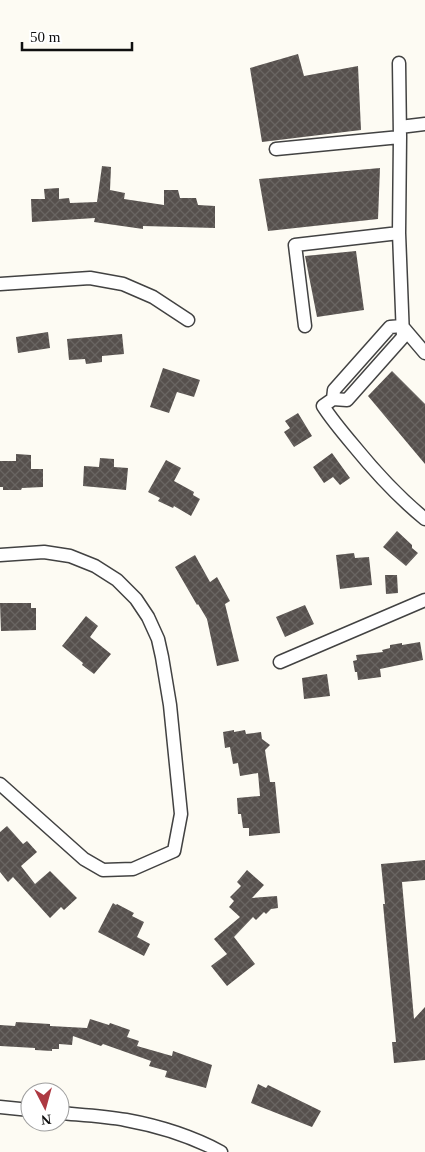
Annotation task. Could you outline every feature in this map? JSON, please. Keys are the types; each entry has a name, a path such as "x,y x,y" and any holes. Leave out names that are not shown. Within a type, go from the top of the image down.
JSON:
{"street":[{"path":"399,63 399,233 402,326 425,353"},
{"path":"276,149 400,132 425,124"},
{"path":"305,326 295,245 399,233"},
{"path":"0,284 90,278 123,284 153,297 188,320"},
{"path":"402,326 390,327 334,390 328,403 332,419 376,473 406,503 425,518"},
{"path":"0,555 44,552 70,556 95,566 117,580 136,599 148,617 158,640 162,657 171,715 181,814 174,851 133,869 103,870 84,859 0,784"},
{"path":"280,662 425,600"},
{"path":"0,1107 20,1109"},
{"path":"70,1114 125,1120 167,1129 221,1152"}],"building":[{"path":"298,54 304,76 358,66 361,130 262,142 250,68"},
{"path":"102,166 111,167 110,190 125,193 124,199 164,205 164,190 178,190 180,198 196,198 198,205 215,206 215,228 143,226 143,229 94,222 95,218 32,222 31,199 45,199 44,189 59,188 59,199 69,198 70,203 97,202"},
{"path":"380,168 378,219 268,231 259,179"},
{"path":"356,251 364,310 317,317 305,256"},
{"path":"48,332 50,348 18,353 16,337"},
{"path":"122,334 124,354 102,356 102,362 86,364 85,359 69,360 67,339"},
{"path":"163,368 200,380 194,397 177,392 169,413 150,407"},
{"path":"392,371 425,404 425,464 368,396"},
{"path":"298,413 312,436 294,447 284,432 290,428 285,421"},
{"path":"332,453 350,478 340,485 333,477 324,483 313,467"},
{"path":"16,454 31,455 31,469 43,469 43,487 3,490 3,487 0,487 0,461 16,461"},
{"path":"100,458 114,459 114,467 128,468 126,490 83,486 84,466 99,467"},
{"path":"166,460 181,468 174,481 194,492 193,495 200,499 191,516 174,506 173,508 158,501 160,498 148,492"},
{"path":"397,531 418,553 406,566 383,547"},
{"path":"354,553 355,558 369,557 372,585 340,589 336,555"},
{"path":"195,555 210,582 217,577 230,601 225,604 239,661 217,666 207,619 175,567"},
{"path":"385,575 397,575 398,593 386,594"},
{"path":"0,603 31,603 31,608 36,608 36,630 1,631"},
{"path":"305,605 314,624 285,637 276,617"},
{"path":"86,616 98,626 90,637 111,654 94,674 62,646"},
{"path":"420,642 423,660 380,669 381,677 358,680 353,661 357,660 356,655 383,652 382,650 390,648 390,645"},
{"path":"327,674 330,696 304,699 302,678"},
{"path":"234,730 234,732 245,730 246,734 261,732 262,739 270,745 265,750 270,782 275,782 280,833 249,836 249,828 243,828 241,814 238,814 237,798 260,796 258,773 240,776 238,763 233,764 230,747 225,748 223,732"},
{"path":"7,826 23,844 27,841 37,852 21,866 35,884 50,871 77,898 64,910 61,907 50,918 13,877 8,882 0,872 0,832"},
{"path":"425,860 425,880 402,882 414,1019 425,1007 425,1060 394,1063 392,1042 396,1042 381,864"},
{"path":"247,870 264,885 252,898 277,896 278,908 271,909 266,914 264,912 256,920 253,917 234,937 255,964 227,986 211,966 227,954 214,939 240,917 229,907 234,901 230,897 241,886 237,882"},
{"path":"113,903 134,913 132,916 144,922 137,937 150,944 144,956 98,932"},
{"path":"90,1019 130,1030 127,1037 139,1041 137,1046 172,1056 173,1051 212,1065 206,1088 165,1077 167,1071 149,1066 151,1061 103,1044 101,1046 73,1036 72,1045 59,1044 59,1049 52,1049 52,1051 0,1046 0,1025 15,1026 16,1022 87,1028"},
{"path":"258,1084 266,1088 268,1085 321,1111 312,1127 251,1103"}]}
